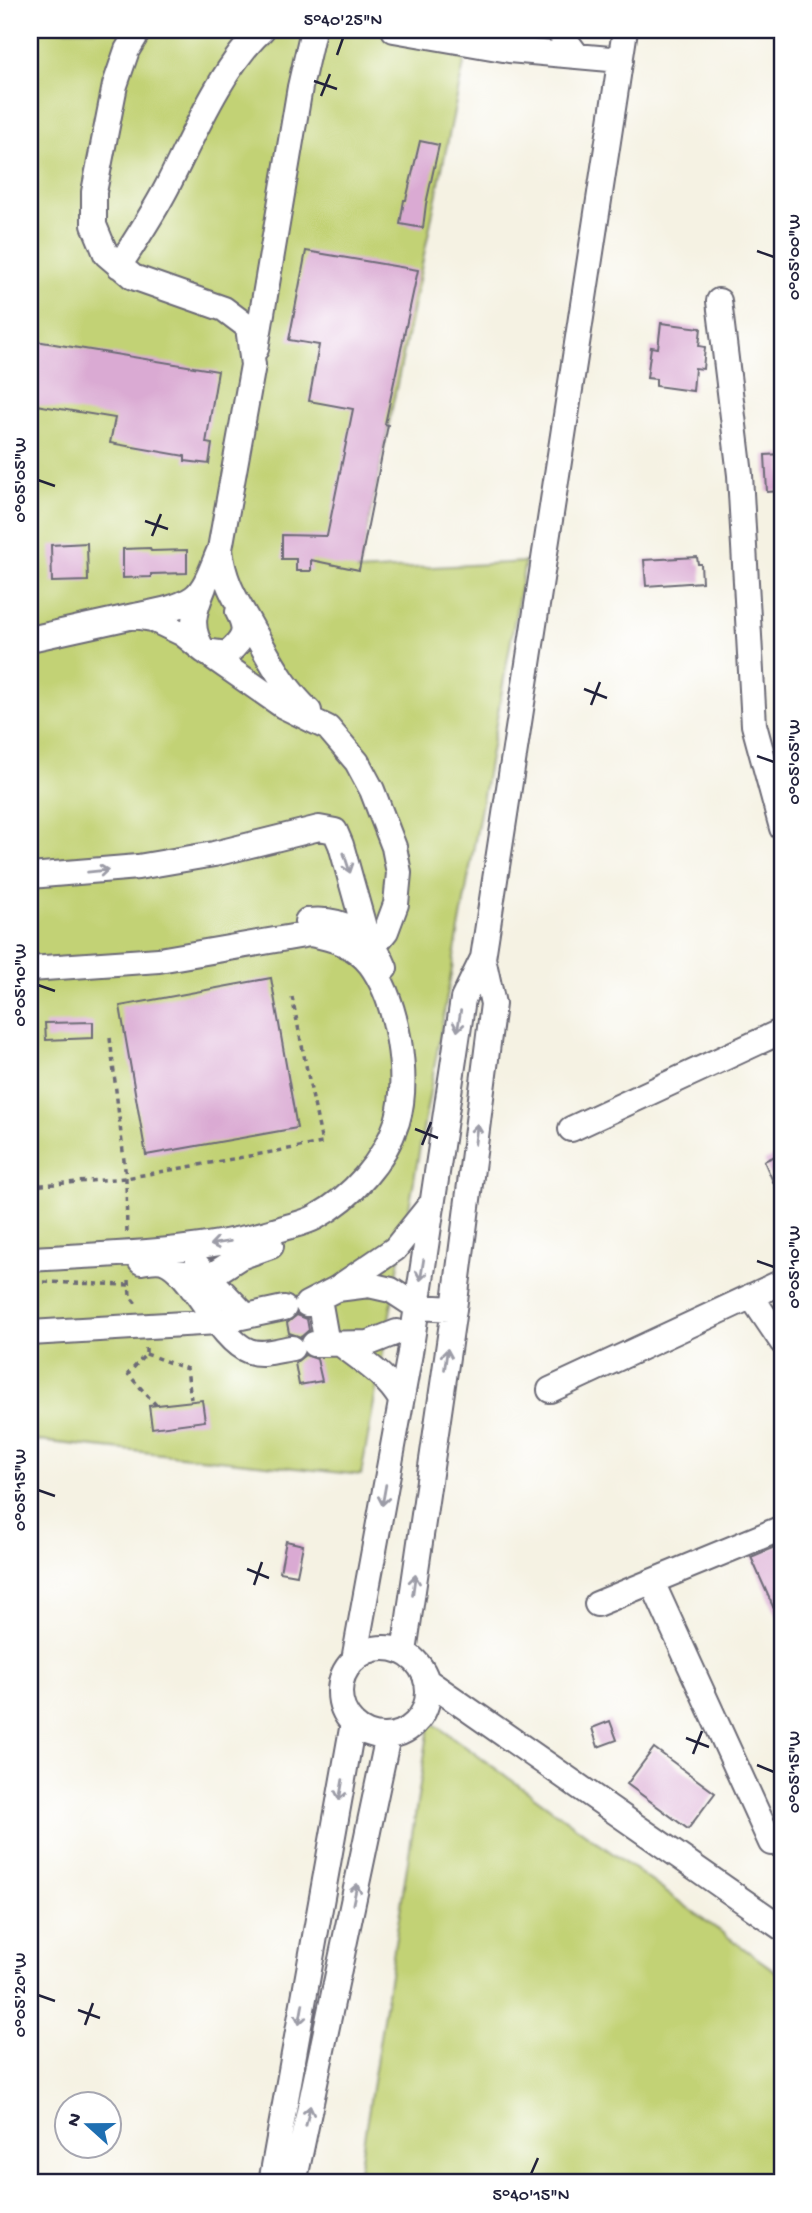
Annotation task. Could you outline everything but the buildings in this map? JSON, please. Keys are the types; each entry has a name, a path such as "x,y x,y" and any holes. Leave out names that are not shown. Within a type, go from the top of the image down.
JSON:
{"street":[{"path":"139,30 127,50 116,85 94,192 94,225 106,254 133,277 224,309 248,327 253,365"},
{"path":"119,266 166,188 222,83 253,38 262,30"},
{"path":"217,565 244,623 243,636 227,654 204,651 197,641 192,623 197,604 217,565 300,87 313,30"},
{"path":"394,30 509,50 621,60"},
{"path":"558,30 576,54"},
{"path":"354,1660 417,1307 463,999 483,958 625,30"},
{"path":"719,301 740,475 754,725 781,823"},
{"path":"30,639 170,607 194,597 217,565"},
{"path":"217,565 281,680 357,762 372,790 394,847 399,873 396,904 386,931 370,942"},
{"path":"197,604 205,599 217,598 234,606"},
{"path":"134,616 152,619 183,634 283,706 328,728"},
{"path":"30,876 103,871 183,860 319,828 335,831 370,942"},
{"path":"30,960 137,952 232,937 299,921 324,919 349,925 379,953 397,997 415,1059 414,1106 405,1137 372,1189 345,1214 321,1229 240,1257 200,1283"},
{"path":"30,970 159,960 310,934 332,938 351,947 369,964 394,1022 400,1043 402,1079 397,1122 377,1161 342,1200 305,1222 264,1236 181,1248 128,1267 30,1259"},
{"path":"404,1652 454,1309 494,1004 483,958"},
{"path":"571,1129 782,1031"},
{"path":"311,1300 396,1249 433,1201"},
{"path":"181,1248 218,1322 236,1343 247,1351 259,1353 319,1345 369,1343 397,1332"},
{"path":"36,1276 128,1267 156,1260 174,1266 246,1315"},
{"path":"550,1390 782,1282"},
{"path":"30,1348 146,1342 369,1285 391,1290 417,1307 454,1309"},
{"path":"751,1296 782,1342"},
{"path":"311,1300 319,1345"},
{"path":"30,1333 146,1342"},
{"path":"319,1345 383,1376 401,1400"},
{"path":"597,1604 782,1528"},
{"path":"652,1582 771,1843"},
{"path":"387,1647 404,1652 418,1664 426,1680 426,1705 420,1717 401,1733 388,1736 365,1732 352,1723 344,1712 340,1698 345,1671 361,1654 378,1648 387,1647"},
{"path":"426,1680 782,1928"},
{"path":"271,2183 352,1723"},
{"path":"294,2183 388,1736"}],"path":[{"path":"30,1186 126,1178 322,1143 292,997"},
{"path":"110,1038 126,1178 130,1296 145,1315 146,1342 128,1374 156,1405"},
{"path":"36,1276 128,1267"},
{"path":"146,1342 187,1369 191,1399"}],"green space":[{"path":"30,30 471,30 358,571 525,562 361,1475 30,1440"},
{"path":"430,1721 782,1976 782,2183 357,2183"}]}
